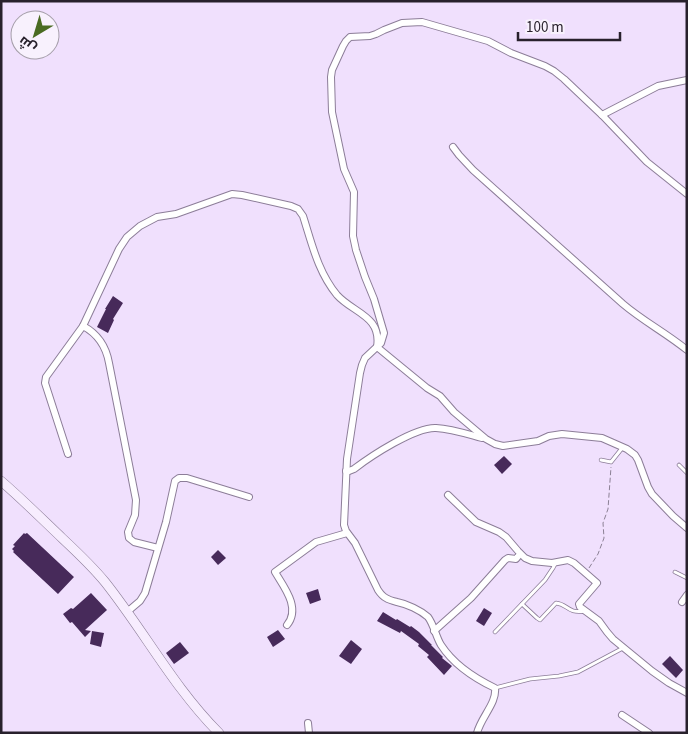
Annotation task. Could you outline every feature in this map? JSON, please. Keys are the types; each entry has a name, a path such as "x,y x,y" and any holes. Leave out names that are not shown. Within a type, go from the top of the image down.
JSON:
{"main road":[{"path":"1,481 47,523 104,580 183,692 219,733"}],"street":[{"path":"477,733 481,721 495,698 495,688 456,663 441,645 428,618 424,614 405,604 387,599 382,595 344,525 348,450 362,365 370,353 377,347 384,333 353,236 354,192 344,169 332,112 330,77 332,70 346,41 350,37 370,36 402,23 422,22 488,41 503,50 554,71 602,115 647,162 687,194"},
{"path":"602,115 658,86 687,80"},
{"path":"453,147 465,163 623,304 687,350"},
{"path":"68,454 46,386 46,379 49,371 83,326 115,255 131,233 152,219 180,212 228,195 238,194 298,209 303,216 322,272 338,295 366,316 372,323 378,335 377,347"},
{"path":"83,326 93,332 101,341 110,363 136,500 135,515 128,532 129,538 134,542 158,548"},
{"path":"377,347 427,388 440,396 454,412 495,444 503,446 535,442 549,436 562,434 602,438 623,447 635,455 652,494 673,516 686,526"},
{"path":"346,471 354,469 409,435 430,428 486,438"},
{"path":"127,612 140,601 145,593 166,522 175,480 187,478 249,497"},
{"path":"448,495 476,522 506,537 520,554 532,561 556,562 568,560 574,563 596,583 579,604 585,611 596,618 610,636 664,680 687,693"},
{"path":"287,626 292,619 292,606 275,572 312,544 322,539 348,533"},
{"path":"434,631 471,598 505,560 508,558 516,559 520,554"},
{"path":"682,602 687,595"},
{"path":"622,715 649,733"},
{"path":"308,723 309,733"}],"lane":[{"path":"601,460 611,462 623,447"},
{"path":"679,465 687,473"},
{"path":"495,632 545,580 556,562"},
{"path":"675,572 687,578"},
{"path":"522,604 540,620 556,603 573,612 585,611"},
{"path":"495,688 530,678 559,676 578,672 623,647"}],"path":[{"path":"585,573 598,554 604,538 603,523 608,509 612,470 611,462"}],"building":[{"path":"113,296 123,303 113,319 108,333 97,327"},
{"path":"504,456 512,464 502,474 494,465"},
{"path":"24,533 27,533 74,577 58,594 13,552 12,549 15,546 13,545"},
{"path":"218,550 226,558 218,565 211,557"},
{"path":"318,589 321,600 310,604 306,593"},
{"path":"91,593 107,610 85,630 91,631 85,637 63,614 71,608 73,609"},
{"path":"484,608 492,613 484,626 476,621"},
{"path":"383,612 411,626 432,645 442,658 452,666 444,675 427,657 429,655 418,646 419,644 401,631 400,633 377,621"},
{"path":"278,630 285,639 273,647 267,637"},
{"path":"92,631 104,633 101,647 90,644"},
{"path":"351,640 362,649 351,664 339,656"},
{"path":"180,642 189,653 174,664 166,653"},
{"path":"670,656 683,670 676,678 662,664"}]}
